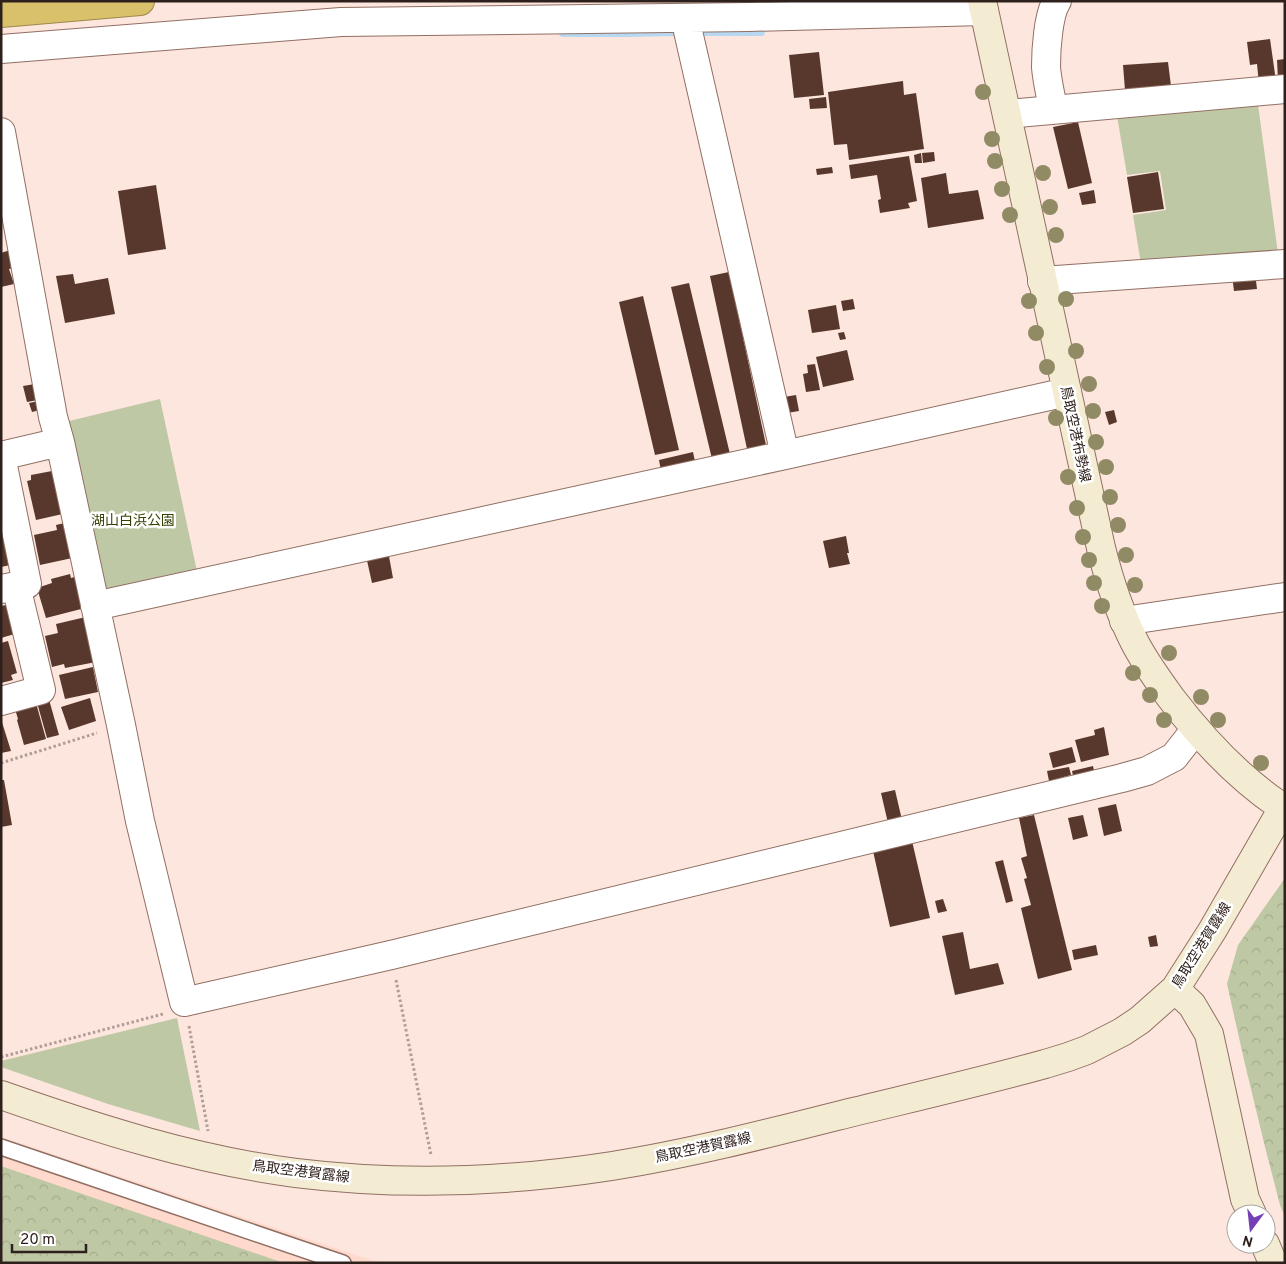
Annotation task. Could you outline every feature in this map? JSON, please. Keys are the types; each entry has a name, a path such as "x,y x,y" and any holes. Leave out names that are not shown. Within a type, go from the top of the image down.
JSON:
{"highway":[{"path":"1,13 140,1"}],"main road":[{"name":"鳥取空港布勢線","path":"983,6 1100,548 1115,598 1135,643 1161,684 1196,729 1244,778 1262,794 1284,809"},
{"name":"鳥取空港賀露線","path":"1,1095 114,1132 213,1158 296,1172 376,1179 436,1180 534,1175 580,1170 641,1161 781,1130 1017,1072 1068,1057 1105,1041 1140,1020 1175,989 1208,938 1284,809"},
{"path":"1175,989 1192,1005 1209,1034 1247,1204"}],"street":[{"path":"1053,110 1046,68 1050,20 1057,1"},
{"path":"1,48 341,22 685,18 983,6"},
{"path":"685,18 785,455"},
{"path":"1007,114 1285,89"},
{"path":"1,132 53,417 121,725 140,821 184,1005 1122,778 1147,771 1174,757 1196,729"},
{"path":"1042,281 1285,264"},
{"path":"95,606 1067,392"},
{"path":"1,701 41,690 9,587 27,584 1,456 60,442"},
{"path":"1124,621 1285,598"}],"lane":[{"path":"1,1147 343,1263"}],"path":[{"path":"1,763 121,725"},
{"path":"391,955 436,1180"},
{"path":"1,1057 184,1005 213,1158"}],"shaded area":[{"path":"1,1137 380,1263 1,1263"}],"green space":[{"path":"1257,97 1279,261 1142,270 1133,215 1166,210 1160,171 1127,175 1116,110"},
{"name":"湖山白浜公園","path":"160,399 198,576 109,591 99,586 61,423"},
{"path":"1285,878 1285,1217 1280,1205 1265,1147 1227,984 1238,945"},
{"path":"177,1018 200,1131 108,1104 1,1067 1,1061"},
{"path":"1,1166 284,1263 1,1263"}],"building":[{"path":"1270,39 1276,81 1259,84 1257,64 1250,65 1247,42"},
{"path":"819,52 824,95 794,98 789,55"},
{"path":"1285,59 1285,81 1278,81 1277,60"},
{"path":"1168,62 1171,86 1125,90 1123,65"},
{"path":"903,81 904,95 916,93 924,149 849,160 847,144 834,145 828,92"},
{"path":"826,97 827,108 810,109 809,99"},
{"path":"1078,122 1092,183 1068,189 1053,127"},
{"path":"934,152 935,161 923,163 922,153"},
{"path":"921,153 922,163 915,163 914,155"},
{"path":"909,156 917,201 908,203 910,208 880,213 878,200 881,199 877,175 851,179 849,165"},
{"path":"832,167 833,173 817,175 816,169"},
{"path":"1158,172 1164,209 1133,213 1127,177"},
{"path":"946,173 949,194 978,190 984,219 928,228 921,178"},
{"path":"156,185 166,249 128,255 118,191"},
{"path":"1094,190 1096,203 1082,205 1079,193"},
{"path":"13,249 18,267 9,269 14,284 1,287 1,253"},
{"path":"729,272 766,445 747,449 710,276"},
{"path":"1255,273 1257,289 1234,291 1232,275"},
{"path":"73,274 75,284 108,278 115,314 65,323 56,276"},
{"path":"689,283 730,454 712,459 671,287"},
{"path":"643,296 679,450 655,455 619,302"},
{"path":"853,299 855,309 843,311 841,301"},
{"path":"836,305 840,329 812,333 808,310"},
{"path":"844,332 846,339 840,340 838,333"},
{"path":"847,350 854,380 823,387 816,357"},
{"path":"815,364 820,390 806,392 803,374 808,373 807,365"},
{"path":"35,384 38,400 27,402 23,386"},
{"path":"796,395 799,411 781,414 778,398"},
{"path":"39,401 40,410 32,412 29,403"},
{"path":"1114,410 1117,422 1109,425 1105,412"},
{"path":"693,452 696,466 661,471 659,460"},
{"path":"52,471 67,513 36,520 27,481 31,480 31,475"},
{"path":"69,522 77,557 40,565 34,535 57,530 56,525"},
{"path":"1,523 15,564 1,567"},
{"path":"846,536 850,564 829,568 823,541"},
{"path":"388,551 393,578 372,583 366,556"},
{"path":"70,574 71,578 78,576 85,608 46,618 37,588 52,583 51,579"},
{"path":"11,604 18,633 1,638 1,606"},
{"path":"90,616 96,662 65,668 64,664 52,667 45,636 58,633 56,624"},
{"path":"8,641 17,673 11,675 13,680 1,683 1,643"},
{"path":"93,667 98,692 65,699 59,675"},
{"path":"48,696 59,735 47,738 36,699"},
{"path":"90,698 96,721 69,730 61,707"},
{"path":"36,703 46,739 24,745 15,709"},
{"path":"1,719 11,751 1,753"},
{"path":"1104,727 1109,755 1081,762 1075,740 1095,735 1094,730"},
{"path":"1072,747 1076,762 1053,768 1049,753"},
{"path":"1093,766 1095,775 1074,780 1072,771"},
{"path":"1069,767 1071,775 1049,781 1047,771"},
{"path":"1,780 4,780 12,825 1,827"},
{"path":"895,790 902,820 888,823 881,793"},
{"path":"1116,804 1122,831 1104,836 1098,808"},
{"path":"1034,815 1072,970 1038,979 1021,908 1031,905 1024,879 1027,878 1021,858 1027,856 1019,818"},
{"path":"1083,815 1088,836 1073,840 1068,818"},
{"path":"912,841 930,918 890,927 873,851"},
{"path":"1003,860 1013,901 1006,903 995,862"},
{"path":"943,899 947,911 938,913 935,901"},
{"path":"963,932 970,969 998,963 1004,984 955,995 942,936"},
{"path":"1156,935 1158,946 1150,947 1148,937"},
{"path":"1096,945 1098,955 1074,960 1072,950"}],"waterway":[{"path":"563,33 678,32"},
{"path":"704,32 761,32"}]}
